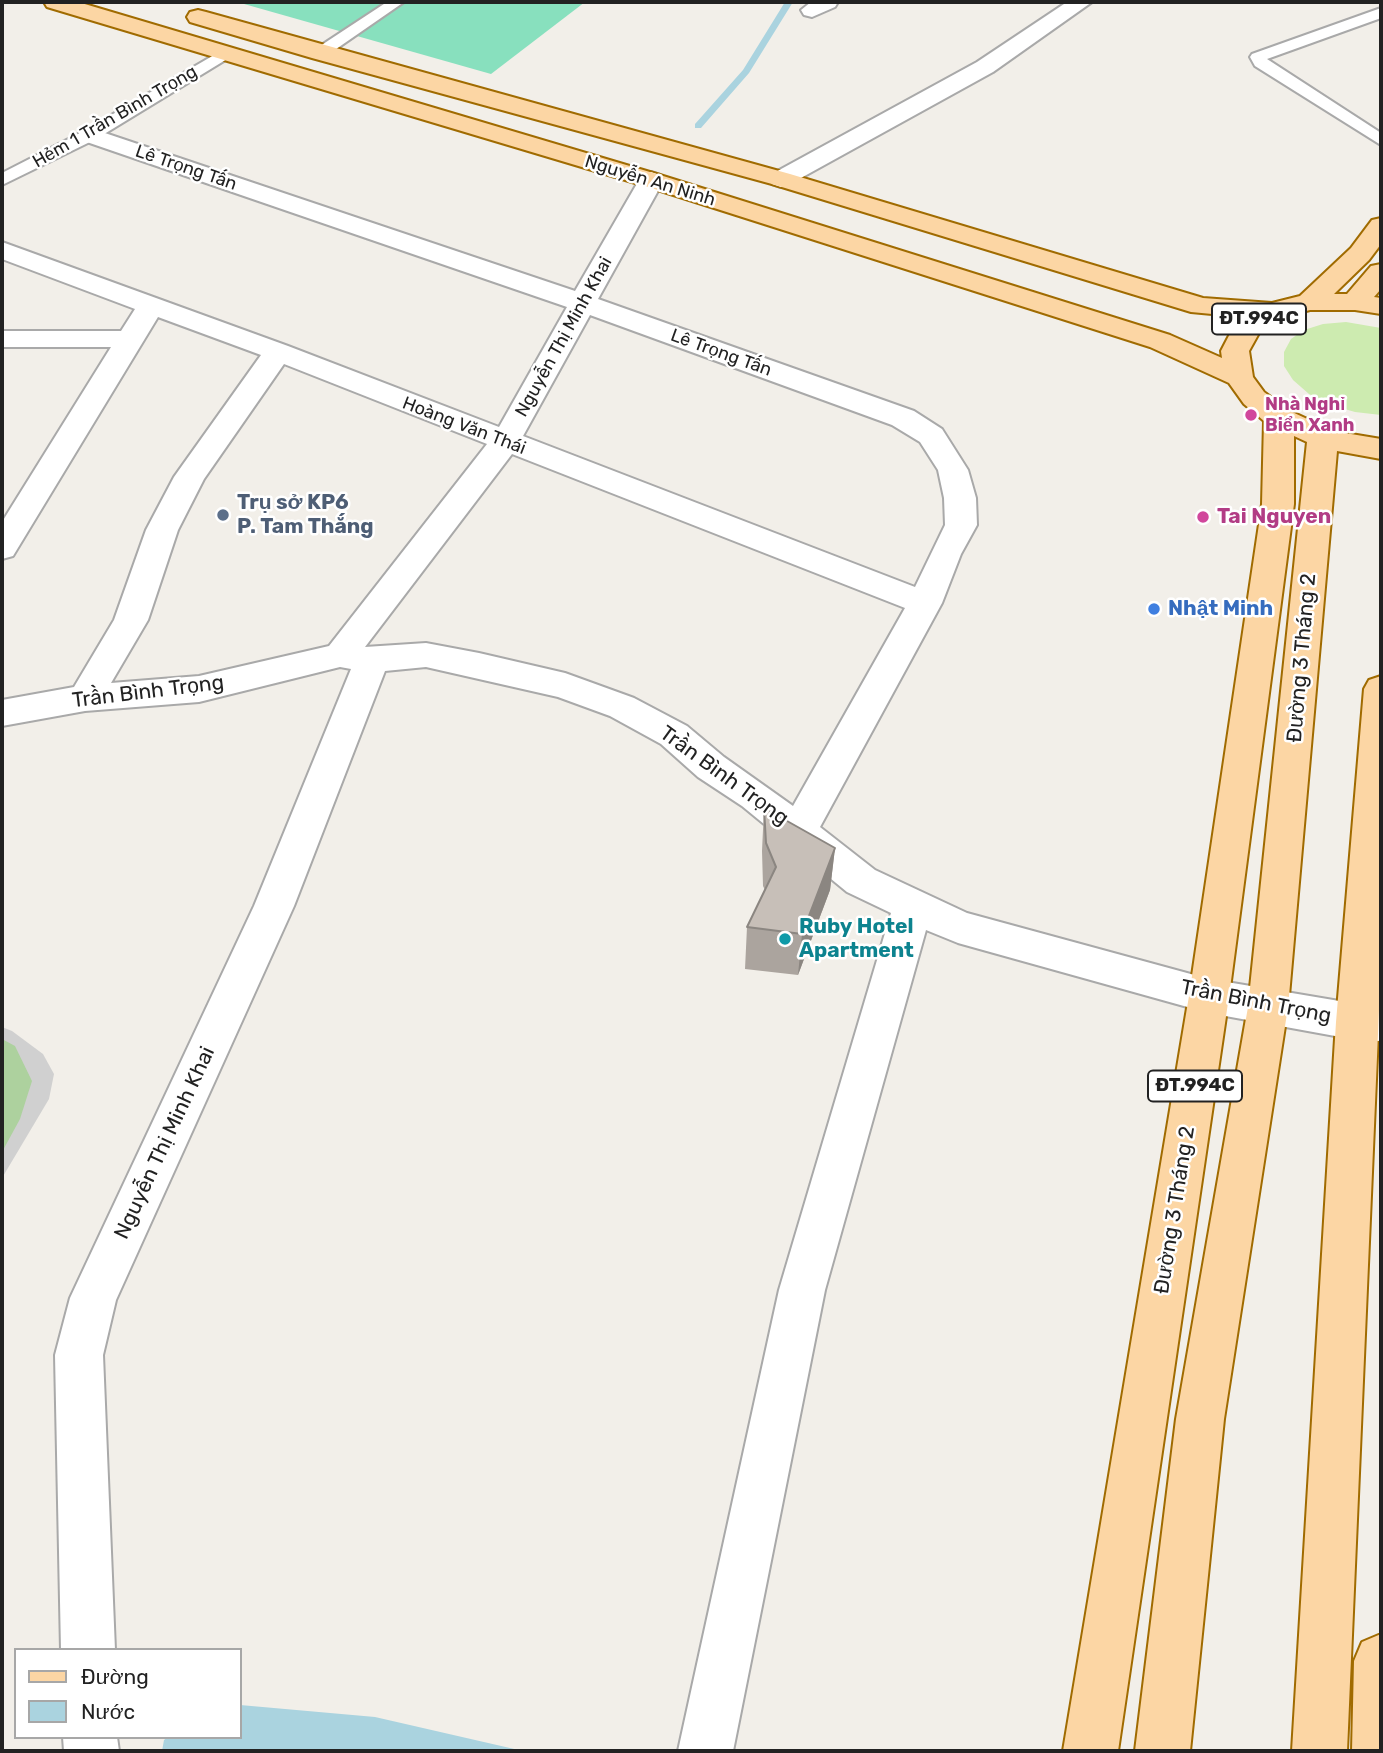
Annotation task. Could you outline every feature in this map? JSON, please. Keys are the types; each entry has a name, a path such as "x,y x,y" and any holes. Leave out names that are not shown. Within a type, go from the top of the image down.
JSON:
{"main road":[{"name":"Nguyễn An Ninh","path":"55,2 651,180 1160,341 1239,377"},
{"name":"Nguyễn An Ninh","path":"174,10 320,53 781,179 1202,306 1272,311"},
{"path":"290,73 320,53"},
{"name":"ĐT.994C","path":"1310,302 1360,254 1381,226"},
{"name":"ĐT.994C","path":"1239,377 1235,351 1247,328 1272,311 1310,302 1368,304 1381,272"},
{"path":"1239,377 1254,398 1279,418 1323,438 1381,449"},
{"name":"Đường 3 Tháng 2","path":"1090,1751 1209,996 1278,504 1279,418"},
{"name":"Đường 3 Tháng 2","path":"1163,1751 1200,1419 1268,1007 1323,438"},
{"path":"1319,1751 1369,1023 1381,689"},
{"path":"1379,1751 1381,1661"}],"street":[{"path":"1047,2 1075,6"},
{"path":"781,179 985,67 1075,6"},
{"name":"Lê Trọng Tấn","path":"90,135 583,303 903,418 930,436 953,470 960,498 961,525 945,554 925,603 799,830"},
{"name":"Nguyễn Thị Minh Khai","path":"88,1648 79,1355 93,1298 274,906 356,658 505,442 651,180"},
{"name":"Hoàng Văn Thái","path":"3,252 278,352 925,603"},
{"path":"2,548 151,305"},
{"path":"2,339 130,339"},
{"path":"85,698 131,620 162,530 189,477 278,352"},
{"name":"Trần Bình Trọng","path":"2,713 85,698 198,689 356,658 426,655 479,665 565,686 622,707 674,735 711,767 755,796 861,881 958,927 1209,996 1369,1023"},
{"path":"706,1751 802,1290 913,906"}],"lane":[{"path":"320,53 397,2"},
{"path":"1381,13 1258,57 1261,63 1381,140"},
{"name":"Hẻm 1 Trần Bình Trọng","path":"2,180 90,135 226,53"}],"shaded area":[{"path":"2,1027 12,1031 43,1054 54,1074 49,1099 2,1178"}],"green space":[{"path":"237,2 585,2 491,74"},
{"path":"1346,322 1381,328 1381,415 1355,412 1331,405 1309,394 1293,380 1284,366 1284,352 1291,339 1304,330 1323,324"},
{"path":"2,1039 15,1046 32,1081 20,1119 2,1152"}],"water":[{"path":"242,1705 375,1717 523,1751 162,1751 164,1740 242,1739"}],"building":[{"path":"764,808 835,848 802,934 747,927 776,867 766,843"}],"waterway":[{"path":"698,126 746,71 789,2"}],"place":[{"name":"Nhà Nghỉ Biển Xanh","path":"1251,415"},
{"name":"Trụ sở KP6 P. Tam Thắng","path":"223,515"},
{"name":"Tai Nguyen","path":"1203,517"},
{"name":"Nhật Minh","path":"1154,609"},
{"name":"Ruby Hotel Apartment","path":"785,939"}]}
